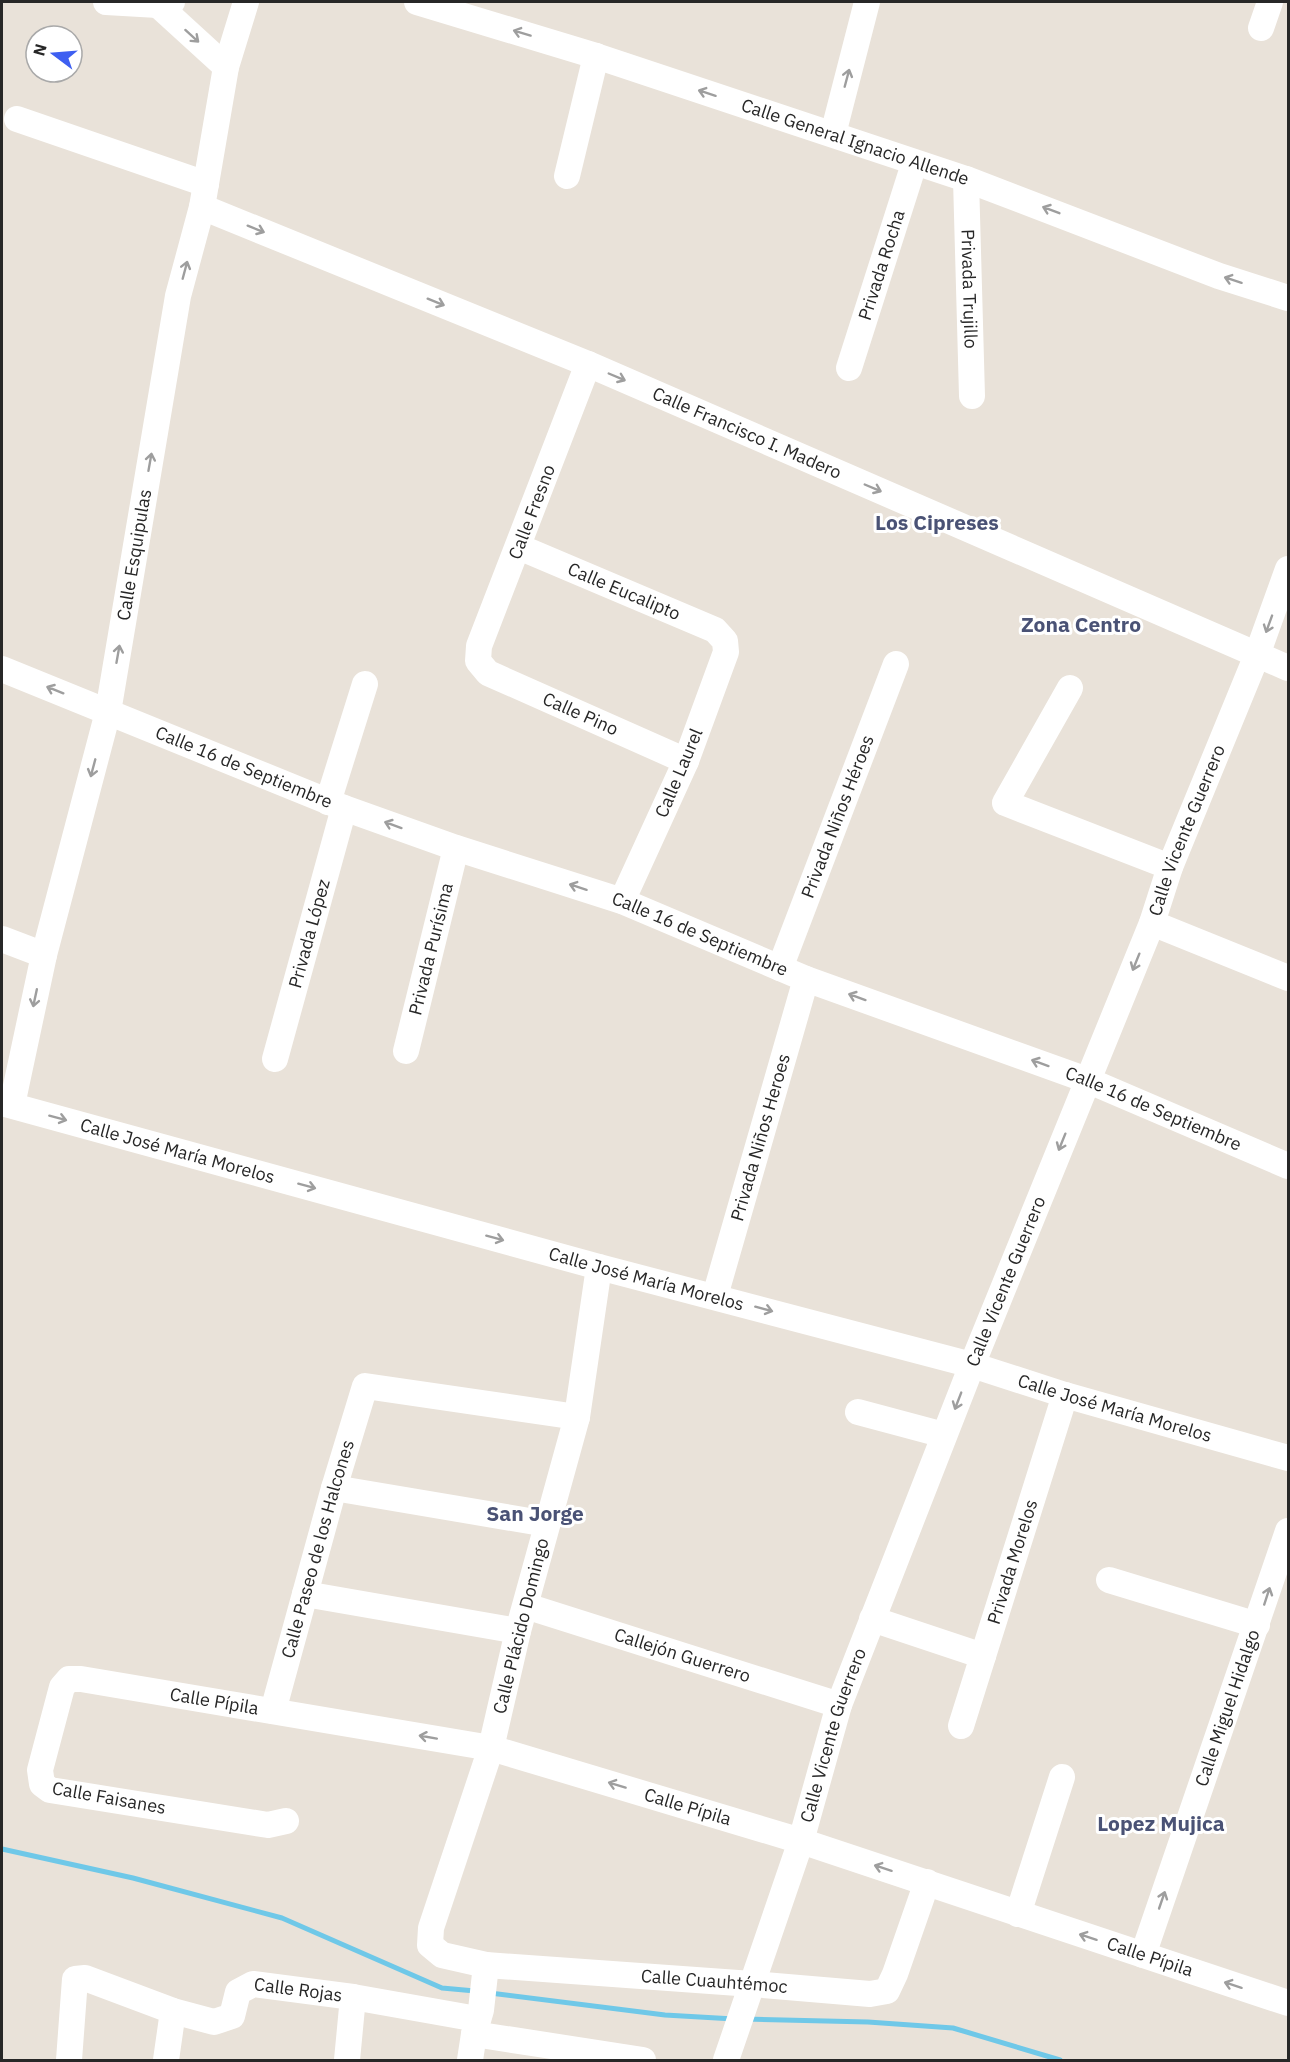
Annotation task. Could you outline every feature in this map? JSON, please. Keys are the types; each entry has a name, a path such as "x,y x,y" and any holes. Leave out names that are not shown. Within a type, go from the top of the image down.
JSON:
{"street":[{"path":"106,2 165,3 226,67"},
{"name":"Calle Esquipulas","path":"7,1104 108,712 178,296 204,195 226,67 246,2"},
{"name":"Calle General Ignacio Allende","path":"417,2 596,56 832,134 966,180 1219,276 1288,298"},
{"path":"832,134 867,2"},
{"path":"1261,28 1270,2"},
{"path":"567,176 596,56"},
{"name":"Calle Francisco I. Madero","path":"17,119 204,195 1288,668"},
{"name":"Privada Rocha","path":"849,368 914,164"},
{"name":"Privada Trujillo","path":"966,180 972,396"},
{"name":"Calle Fresno","path":"478,661 479,646 519,548 588,364"},
{"name":"Calle Eucalipto","path":"519,548 715,630 725,641"},
{"name":"Calle Vicente Guerrero","path":"727,2059 801,1841 839,1705 972,1365 1152,923 1170,867 1257,655 1288,569"},
{"name":"Calle Laurel","path":"622,902 686,761 726,652 725,641"},
{"name":"Calle Pino","path":"478,661 488,673 686,761"},
{"name":"Privada Niños Héroes","path":"780,968 896,664"},
{"name":"Calle 16 de Septiembre","path":"2,669 336,805 456,848 622,902 806,979 1087,1080 1288,1166"},
{"name":"Privada López","path":"275,1059 365,684"},
{"path":"1070,688 1005,803 1170,867"},
{"name":"Privada Purísima","path":"406,1051 456,848"},
{"path":"1152,923 1288,978"},
{"path":"2,939 44,955"},
{"name":"Privada Niños Heroes","path":"715,1296 806,979"},
{"name":"Calle José María Morelos","path":"7,1104 599,1267 972,1365 1065,1395 1288,1458"},
{"name":"Calle Plácido Domingo","path":"430,1944 431,1928 490,1748 518,1631 577,1418 599,1267"},
{"name":"Calle Paseo de los Halcones","path":"273,1711 334,1488 365,1386 577,1418"},
{"name":"Privada Morelos","path":"961,1726 1065,1395"},
{"path":"858,1412 944,1436"},
{"path":"334,1488 547,1524"},
{"name":"Calle Miguel Hidalgo","path":"1143,1955 1288,1530"},
{"path":"1109,1580 1257,1625"},
{"path":"305,1594 518,1631"},
{"name":"Callejón Guerrero","path":"526,1606 839,1705"},
{"path":"872,1618 983,1656"},
{"name":"Calle Pípila","path":"69,1679 81,1678 490,1748 801,1841 1288,2003"},
{"name":"Calle Faisanes","path":"69,1679 62,1688 40,1770 42,1784 50,1790 268,1825 286,1821"},
{"path":"1018,1914 1062,1777"},
{"name":"Calle Cuauhtémoc","path":"480,2003 749,1992 870,1994 887,1991 927,1882"},
{"name":"Calle Cuauhtémoc","path":"430,1944 442,1955 480,2003 643,2061"},
{"name":"Calle Rojas","path":"69,2061 75,1979 85,1978 173,2011 214,2022 232,2016 238,1992 252,1984 353,1997 480,2003"},
{"path":"347,2061 353,1997"},
{"path":"470,2061 480,2003"},
{"path":"166,2061 173,2011"}],"waterway":[{"path":"2,1849 133,1878 282,1918 442,1988 475,1991"},
{"path":"490,1993 665,2015 734,2019"},
{"path":"746,2019 868,2022 953,2028 1060,2060"}],"district":[{"name":"Los Cipreses","path":"937,523"},
{"name":"Zona Centro","path":"1081,625"},
{"name":"San Jorge","path":"535,1514"},
{"name":"Lopez Mujica","path":"1161,1824"}]}
